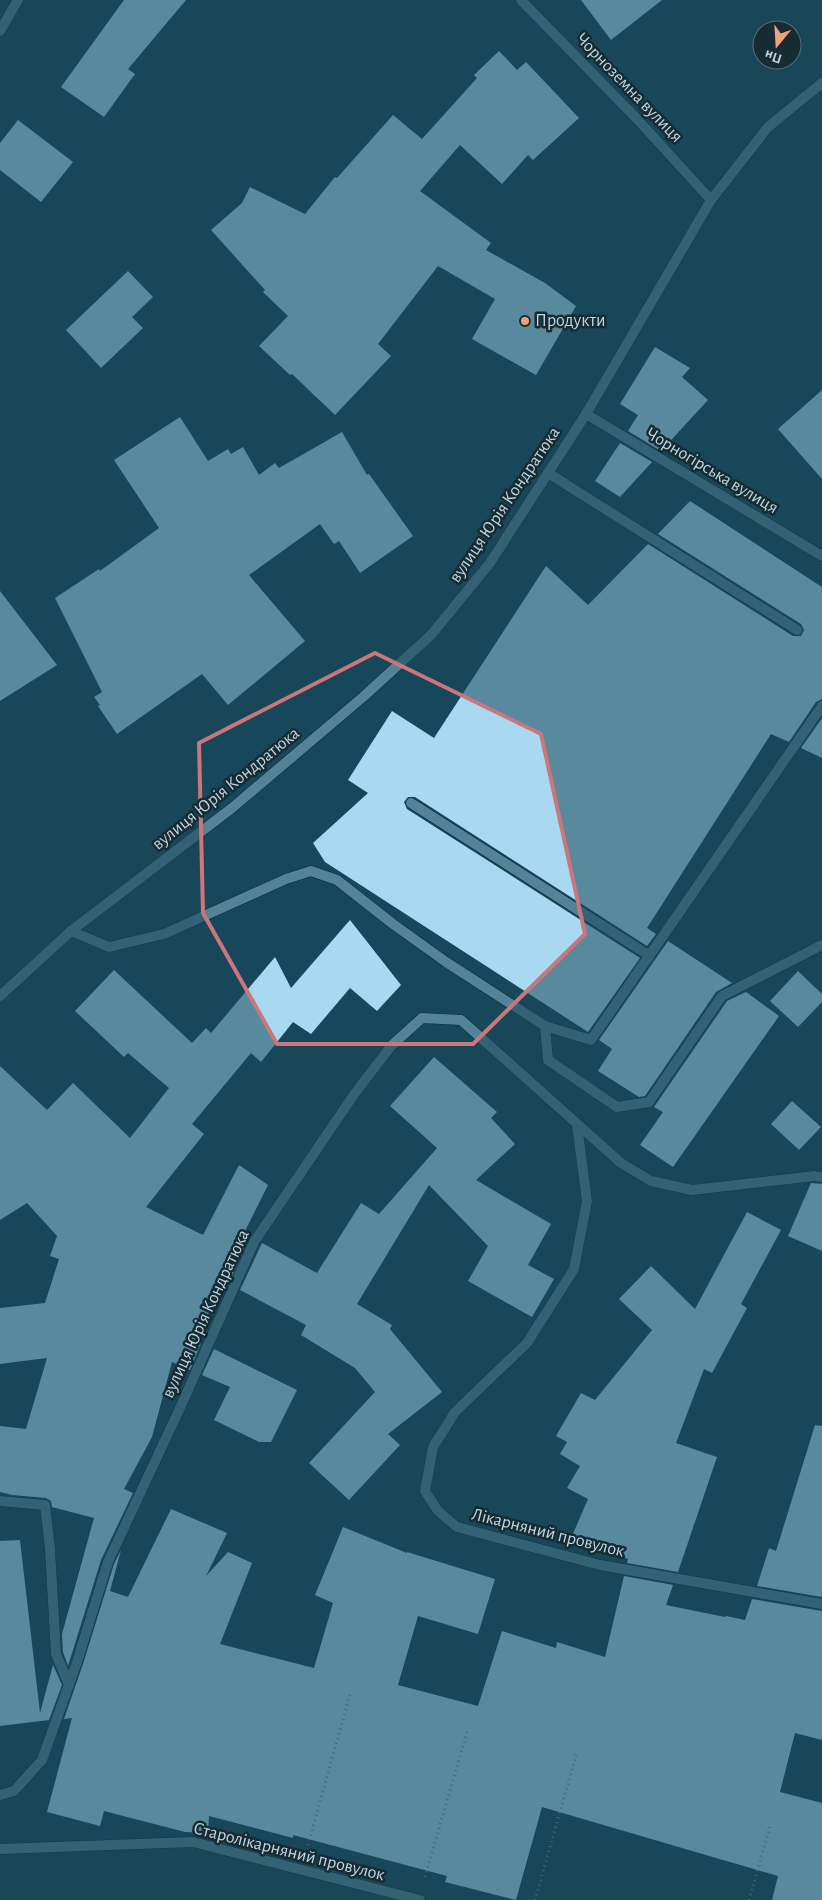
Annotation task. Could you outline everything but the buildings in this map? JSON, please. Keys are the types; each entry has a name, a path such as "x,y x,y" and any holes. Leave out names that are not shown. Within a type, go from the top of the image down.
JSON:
{"street":[{"path":"0,31 18,0"},
{"name":"Чорноземна вулиця","path":"521,0 637,119 711,200"},
{"name":"вулиця Юрія Кондратюка","path":"0,996 71,931 232,808 363,698 431,635 490,563 586,414 711,200 768,127 822,82"},
{"name":"Чорногірська вулиця","path":"586,414 822,556"},
{"path":"548,473 797,630"},
{"path":"71,931 109,946 164,934 286,879 311,871 337,880 446,962 545,1026 591,1040 822,706"},
{"path":"411,803 650,956"},
{"path":"545,1026 548,1060 617,1107 649,1102 722,996 822,945"},
{"name":"вулиця Юрія Кондратюка","path":"0,1795 14,1791 42,1760 69,1685 108,1562 180,1408 254,1242 355,1093 392,1045 422,1018 461,1020 577,1125"},
{"path":"577,1125 621,1163 651,1181 692,1190 815,1176 822,1177"},
{"name":"Лікарняний провулок","path":"577,1125 587,1201 574,1269 527,1343 455,1412 433,1447 425,1490 438,1511 458,1527 600,1565 822,1604"},
{"path":"0,1501 45,1504 50,1549 56,1654 69,1685"},
{"name":"Старолікарняний провулок","path":"0,1849 192,1842 419,1900"}],"path":[{"path":"301,1870 350,1694"},
{"path":"419,1900 467,1732"},
{"path":"535,1900 578,1752"},
{"path":"749,1900 770,1826"}],"highlighted area":[{"path":"375,653 541,734 585,934 473,1044 277,1044 203,913 199,743"}],"place":[{"name":"Продукти","path":"525,321"}]}
